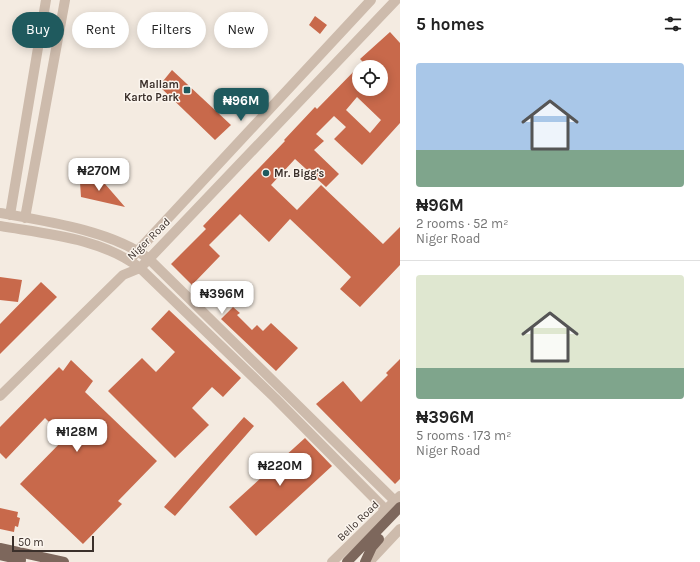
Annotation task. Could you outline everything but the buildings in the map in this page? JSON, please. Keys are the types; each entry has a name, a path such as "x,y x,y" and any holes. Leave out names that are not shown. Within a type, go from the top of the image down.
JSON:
{"main road":[{"path":"347,562 398,501"},
{"path":"365,562 372,546 400,517"},
{"path":"0,548 64,562"},
{"path":"0,556 33,562"}],"street":[{"path":"46,0 27,108 5,214 80,230 115,240 137,250 149,259 398,501"},
{"path":"25,218 65,0"},
{"name":"Niger Road","path":"123,275 129,260 137,250 360,4 371,0"},
{"name":"Niger Road","path":"123,275 140,268 396,4"},
{"path":"27,108 44,111"},
{"path":"0,226 96,246 129,260 140,268 275,398 386,510"},
{"path":"0,396 123,275"},
{"name":"Bello Road","path":"332,562 386,510 398,501"},
{"path":"369,562 400,529"}],"place":[{"name":"Mallam Karto Park","path":"187,90"},
{"name":"Mr. Bigg's","path":"266,173"}]}
